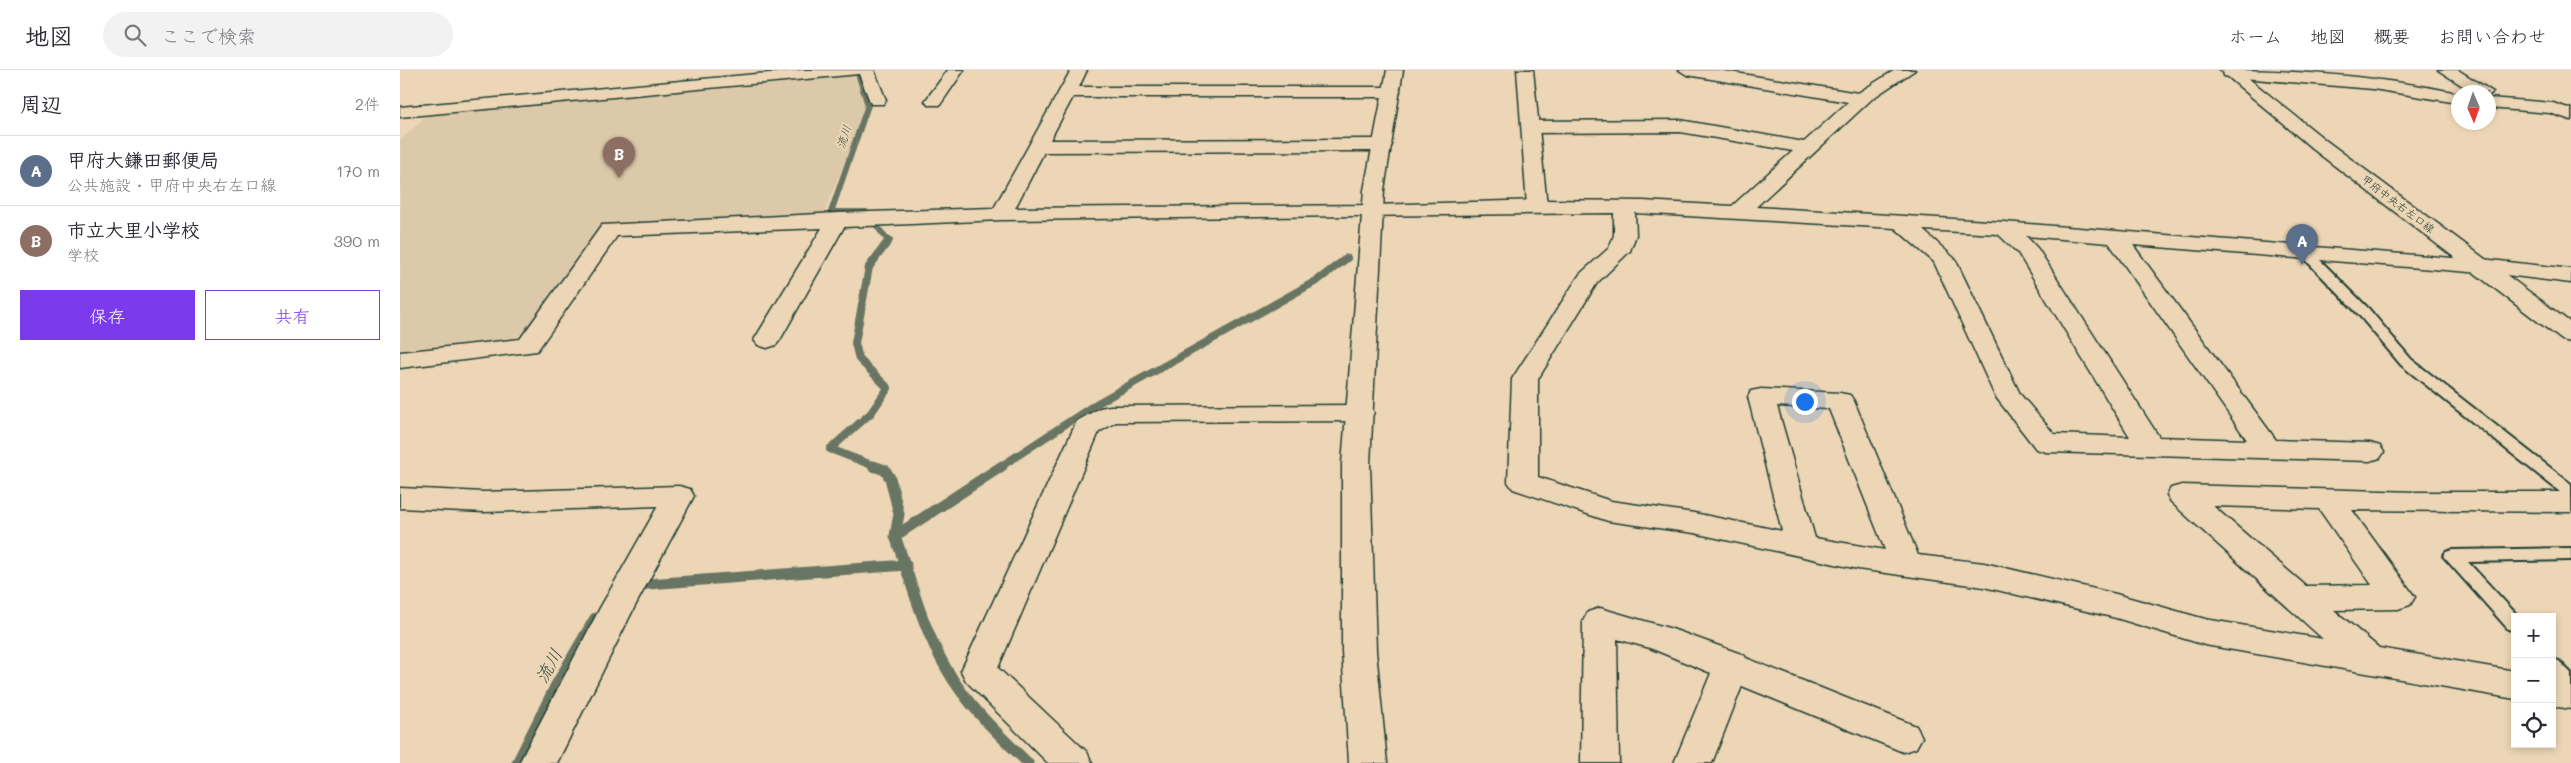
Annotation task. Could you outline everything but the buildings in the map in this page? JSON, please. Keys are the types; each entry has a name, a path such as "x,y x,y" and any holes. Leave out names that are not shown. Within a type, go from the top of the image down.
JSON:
{"street":[{"path":"687,86 695,70"},
{"path":"403,119 425,109 856,70"},
{"path":"866,70 877,100"},
{"path":"934,101 956,70"},
{"path":"1001,214 1079,70"},
{"path":"1526,70 1537,206"},
{"path":"1687,70 1862,99"},
{"path":"1737,212 1862,99 1907,70"},
{"path":"2446,70 2472,85"},
{"path":"2229,71 2352,80 2420,89 2451,96"},
{"name":"甲府中央右左口線","path":"2229,71 2321,146 2571,334"},
{"path":"1067,92 1393,81 1373,212 1356,464 1359,651 1368,763"},
{"path":"2496,101 2553,108 2571,115"},
{"path":"1531,127 1680,126 1807,148"},
{"path":"1038,146 1382,144"},
{"path":"400,360 528,346 610,230 855,219 1001,214 1373,212 1537,206 1624,207 2004,228 2482,266 2571,276"},
{"path":"1624,207 1625,235 1619,251 1588,279 1525,379 1522,482 1608,511 1694,523 1858,558 1984,575 2116,606 2205,632 2511,684"},
{"path":"767,340 855,219"},
{"path":"1901,222 1944,258 2008,396 2046,443 2370,452"},
{"path":"2004,228 2027,250 2150,446"},
{"path":"2116,237 2268,449"},
{"path":"1802,546 1762,397 1840,401 1906,564"},
{"path":"1074,763 979,671 1087,427 1110,414 1360,413"},
{"path":"2368,659 2182,495 2416,502 2571,502"},
{"path":"400,498 484,502 678,496 617,608 538,763"},
{"path":"2299,598 2398,597 2328,499"},
{"path":"1600,763 1600,621 1660,638 1732,665 1903,736"},
{"path":"1693,763 1732,665"},
{"path":"2556,693 2571,695"}],"lane":[{"path":"2305,252 2364,312 2406,362 2571,492"},
{"path":"2511,620 2452,556 2571,554"},
{"path":"2556,670 2571,686"}],"shaded area":[{"path":"852,70 868,105 823,215 601,227 525,333 509,339 400,350 400,141 431,111"}],"waterway":[{"name":"流川","path":"857,70 868,105 831,212 866,212 888,241"},
{"path":"877,467 830,449 871,413 888,388 859,359 855,343 869,267 888,241"},
{"path":"1000,467 1096,404 1318,280 1347,258"},
{"path":"873,466 885,470 890,478 899,514 895,536"},
{"path":"895,536 1002,466"},
{"path":"895,536 905,565"},
{"path":"635,585 905,565"},
{"path":"905,565 930,636 954,681 994,730 1028,763"},
{"name":"流川","path":"517,763 556,685 595,618"}],"place":[{"name":"市立大里小学校","path":"619,178"},
{"name":"甲府大鎌田郵便局","path":"2302,265"}]}
